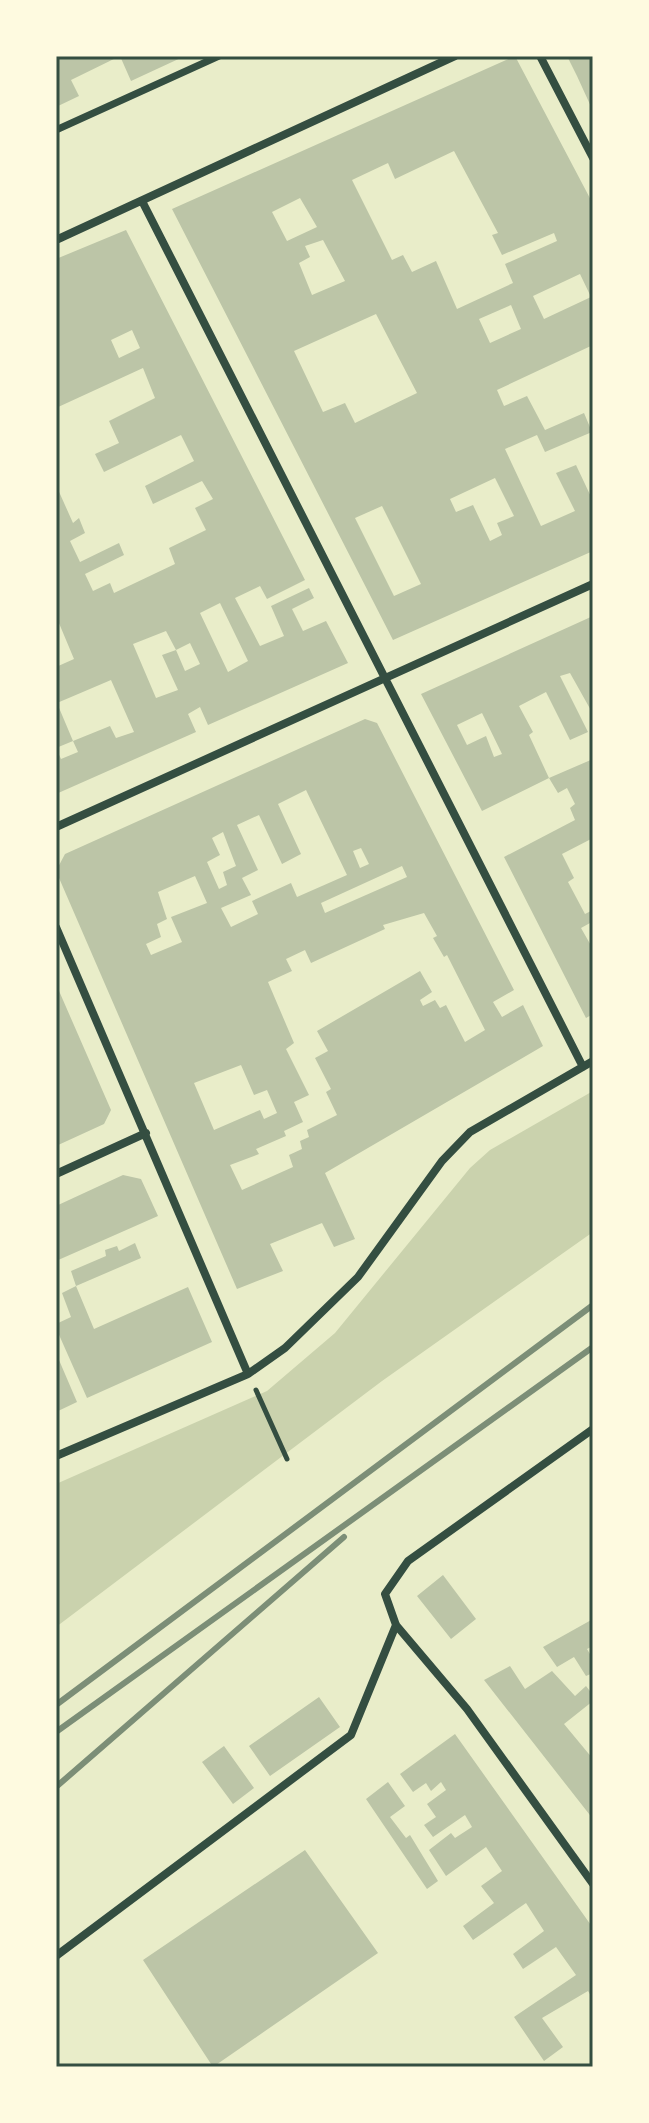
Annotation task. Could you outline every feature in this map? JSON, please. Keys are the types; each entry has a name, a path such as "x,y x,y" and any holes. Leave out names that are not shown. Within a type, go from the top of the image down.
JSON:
{"street":[{"path":"56,130 219,56"},
{"path":"56,240 455,56"},
{"path":"540,56 593,158"},
{"path":"142,201 383,680 583,1067"},
{"path":"56,827 593,584"},
{"path":"56,927 248,1374"},
{"path":"56,1456 248,1374 285,1348 343,1294 442,1161 470,1132 593,1061"},
{"path":"56,1174 146,1133"},
{"path":"593,1429 408,1561 385,1594 396,1625 467,1709 593,1884"},
{"path":"56,1956 351,1735 396,1625"}],"path":[{"path":"248,1374 287,1459"}],"green space":[{"path":"593,1091 593,1232 382,1381 56,1627 56,1484 267,1391 335,1333 470,1168 490,1150"}],"building":[{"path":"56,56 120,56 71,80 79,96 56,107"},
{"path":"120,56 185,56 131,81"},
{"path":"515,56 593,204 593,345 497,390 504,406 527,396 545,430 584,413 592,432 545,452 537,435 505,449 541,526 575,511 556,473 576,465 593,501 593,551 393,640 172,209","holes":["454,151 498,233 492,235 502,255 554,233 557,241 505,264 513,283 457,309 436,261 412,272 403,255 392,260 352,180 388,163 395,179","300,198 317,227 287,241 272,212","323,240 345,281 312,295 299,263 310,257 305,246","580,274 591,297 544,319 533,296","511,305 521,329 490,343 479,319","376,314 417,393 355,423 345,403 323,412 294,351","495,478 514,516 497,523 502,535 490,541 473,505 456,512 450,499","382,506 421,584 394,596 355,518"]},
{"path":"567,56 593,56 593,111 577,76"},
{"path":"126,230 305,580 267,599 260,586 235,598 260,646 284,636 271,606 309,588 314,598 292,609 303,631 326,621 348,663 208,725 200,707 188,714 196,732 56,794 56,748 56,667 74,659 56,616 56,485 73,523 79,518 85,533 70,541 80,562 119,543 124,555 85,574 93,591 110,583 114,593 175,564 169,548 206,530 195,508 213,499 202,481 153,504 145,486 194,461 181,435 104,472 95,454 119,443 109,421 155,398 143,368 56,408 56,259","holes":["132,330 140,348 119,358 111,340","220,603 248,661 228,672 200,613","166,631 176,650 162,655 178,690 156,698 133,644","190,643 200,664 185,671 176,650","111,680 134,732 116,738 110,726 73,741 57,703","73,741 78,752 61,759 56,748"]},
{"path":"593,616 593,714 570,673 560,676 588,732 570,740 546,692 519,706 533,732 529,735 549,778 482,811 421,694","holes":["482,713 502,754 494,757 486,736 467,745 457,725"]},
{"path":"365,719 377,723 514,990 493,1002 502,1017 523,1005 543,1046 325,1173 355,1239 334,1247 322,1223 270,1244 283,1271 237,1289 56,871 65,854","holes":["306,790 347,875 297,897 291,883 252,901 258,914 231,927 221,908 251,895 242,878 258,870 237,825 259,815 282,864 301,854 278,804","223,832 236,866 223,872 227,885 219,889 207,862 220,855 212,838","361,848 369,864 360,868 353,851","402,866 407,877 325,913 321,903","195,876 207,903 171,917 182,942 151,955 146,944 161,937 157,924 167,919 158,892","424,913 437,936 433,938 444,957 447,955 485,1030 465,1042 446,1005 440,1008 435,1000 423,1006 420,1000 432,992 420,971 317,1031 328,1051 315,1058 331,1089 326,1092 337,1115 307,1130 309,1137 300,1141 302,1149 289,1155 293,1167 242,1190 230,1165 259,1154 256,1149 286,1136 284,1131 303,1122 294,1102 309,1095 286,1049 294,1043 268,982 292,971 286,959 305,950 311,963 385,929 383,925","241,1065 254,1095 267,1090 277,1113 264,1119 260,1110 214,1130 194,1083"]},
{"path":"593,759 593,838 562,854 574,878 568,882 585,914 593,910 593,929 590,923 581,928 593,949 593,1014 586,1018 504,857 575,820 570,808 575,804 567,788 558,793 549,778"},
{"path":"56,984 111,1110 104,1124 56,1146"},
{"path":"123,1175 141,1179 158,1216 56,1261 56,1206"},
{"path":"135,1243 141,1258 76,1286 71,1271 106,1256 105,1250 117,1246 119,1251"},
{"path":"76,1286 94,1329 188,1287 212,1342 87,1398 56,1328 56,1324 71,1317 62,1293"},
{"path":"56,1353 77,1402 56,1412"},
{"path":"443,1575 476,1619 451,1639 417,1596"},
{"path":"593,1619 593,1646 587,1649 593,1659 593,1673 586,1676 574,1657 557,1667 543,1647"},
{"path":"510,1666 525,1689 552,1671 575,1696 586,1686 593,1695 593,1701 564,1724 593,1759 593,1819 484,1680"},
{"path":"319,1697 340,1727 270,1776 249,1746"},
{"path":"455,1734 593,1928 593,1999 588,1991 542,2018 563,2047 544,2061 514,2017 576,1975 556,1947 523,1969 513,1954 544,1931 526,1903 473,1940 463,1926 494,1903 481,1886 502,1871 486,1847 446,1876 429,1850 451,1833 455,1838 472,1827 465,1815 433,1837 424,1825 436,1817 427,1804 446,1790 441,1782 431,1791 426,1783 413,1792 400,1774"},
{"path":"224,1746 254,1788 233,1804 202,1762"},
{"path":"388,1782 405,1806 390,1817 406,1838 410,1835 438,1881 427,1889 366,1799"},
{"path":"305,1850 378,1953 213,2067 143,1960"}],"railway":[{"path":"56,1705 593,1305"},
{"path":"56,1732 593,1347"},
{"path":"56,1787 344,1537"}]}
